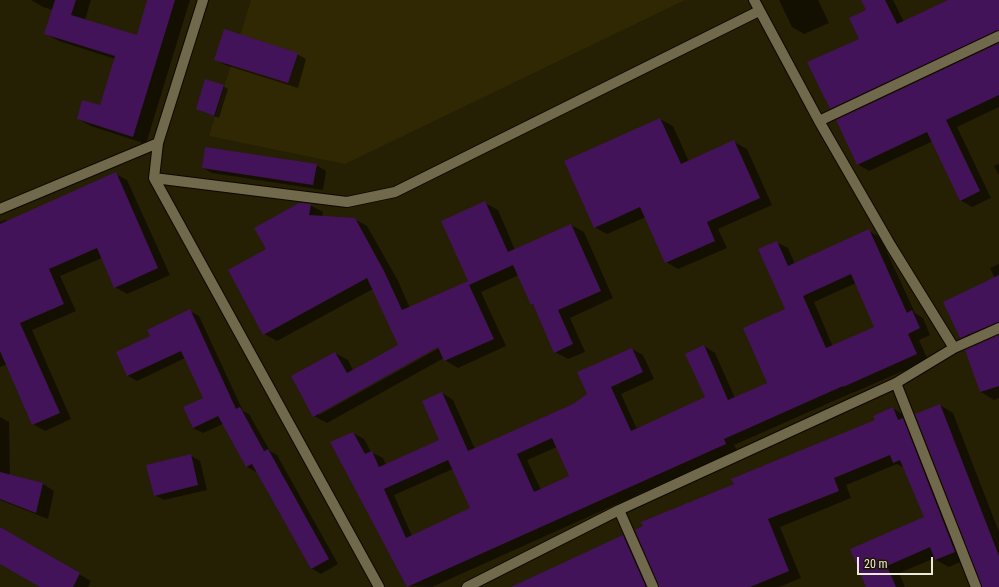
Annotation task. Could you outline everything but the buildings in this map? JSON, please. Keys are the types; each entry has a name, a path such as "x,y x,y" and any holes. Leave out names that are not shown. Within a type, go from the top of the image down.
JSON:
{"street":[{"path":"203,0 158,143 154,178 379,587"},
{"path":"754,0 818,120 891,246 954,348"},
{"path":"154,178 347,202 395,192 759,10"},
{"path":"818,120 999,36"},
{"path":"0,209 158,143"},
{"path":"467,587 619,510 896,383 954,348 999,328"},
{"path":"896,383 976,587"},
{"path":"619,510 653,587"}],"shaded area":[{"path":"251,0 685,0 345,164 209,136"}]}
